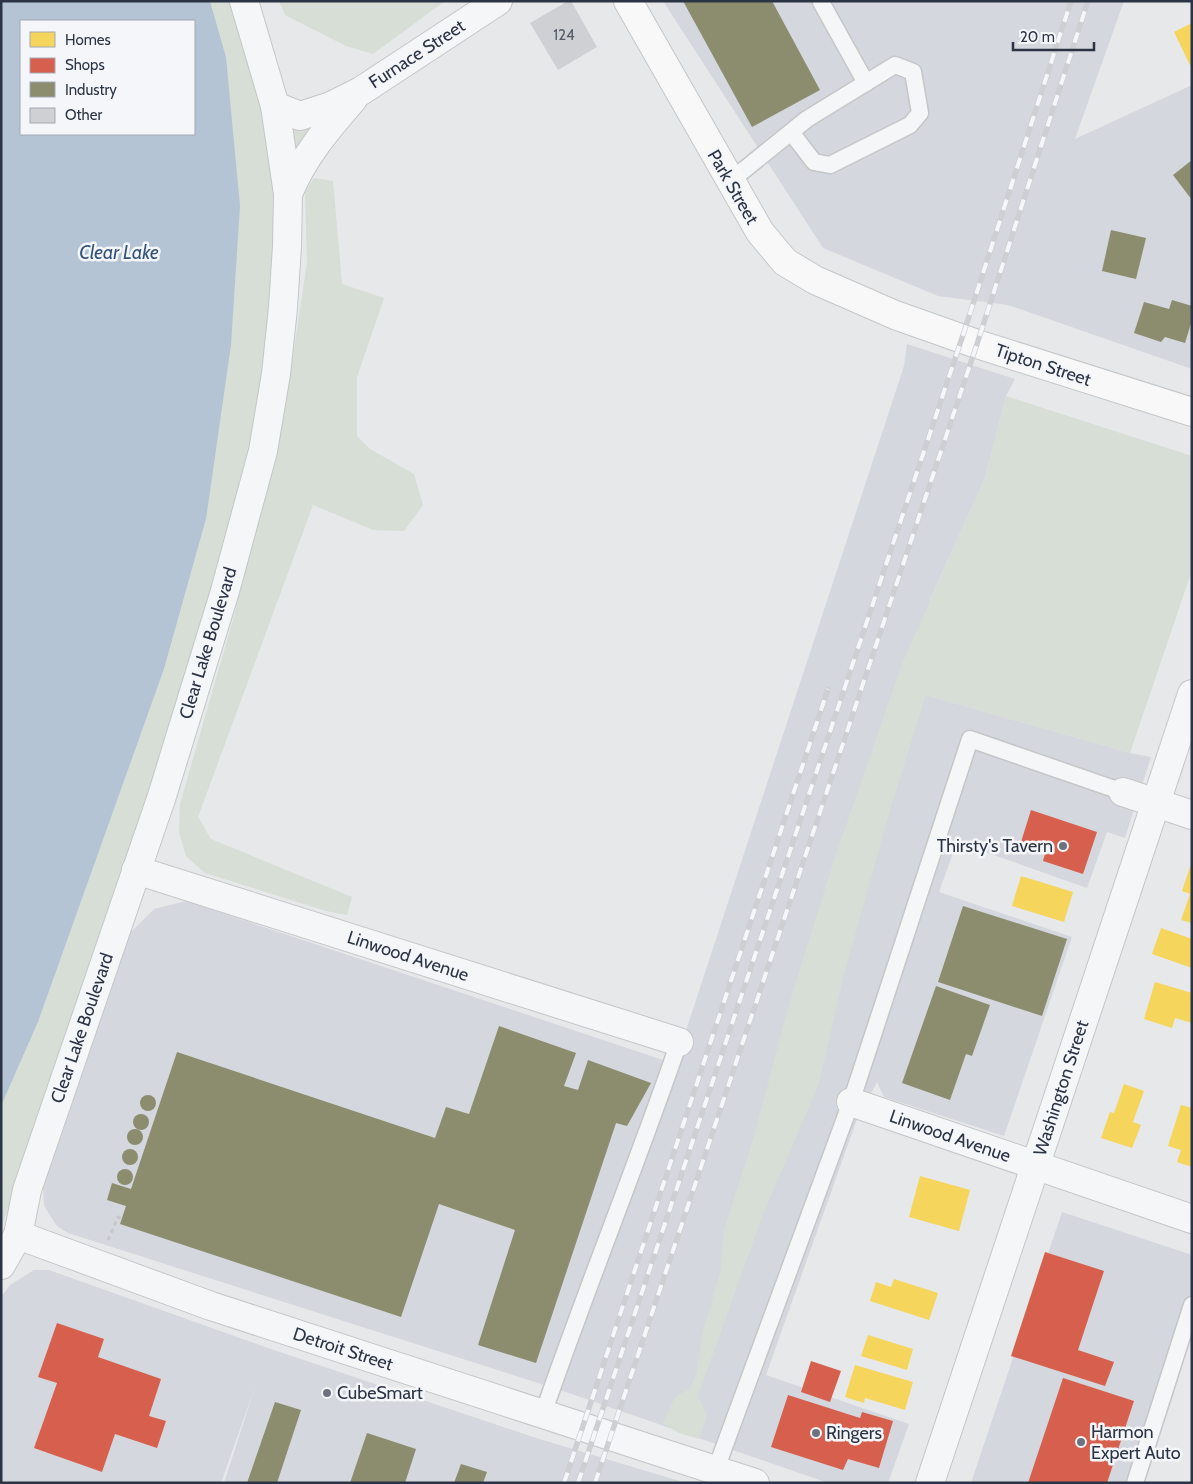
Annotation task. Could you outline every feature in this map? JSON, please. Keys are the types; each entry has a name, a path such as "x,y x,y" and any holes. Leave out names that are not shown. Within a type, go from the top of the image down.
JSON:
{"street":[{"name":"Clear Lake Boulevard","path":"1,1265 18,1235 27,1190 162,797 222,600 263,452 276,374 283,308 288,194 275,106 244,1"},
{"name":"Furnace Street","path":"275,106 300,116 331,106 361,91 498,1"},
{"name":"Park Street","path":"628,1 729,182 760,232 785,262 815,280 895,315"},
{"name":"Furnace Street","path":"288,194 295,176 320,136 361,91"},
{"name":"Tipton Street","path":"895,315 977,344 1192,412"},
{"name":"Washington Street","path":"930,1483 1192,694"},
{"path":"1123,792 1192,815"},
{"name":"Linwood Avenue","path":"136,870 679,1042"},
{"name":"Linwood Avenue","path":"851,1102 1192,1219"},
{"name":"Detroit Street","path":"18,1235 211,1306 748,1482"}],"lane":[{"path":"821,2 866,83"},
{"path":"729,182 807,119 895,65 913,72 920,113 910,125 830,165 814,162 791,132"},
{"path":"716,1470 851,1102 970,739 1123,792"},
{"path":"543,1414 574,1324 641,1153 679,1042"},
{"path":"1135,1483 1192,1305"}],"path":[{"path":"105,1248 118,1217 122,1219"}],"shaded area":[{"path":"210,1 235,1 265,112 278,221 270,350 247,476 179,713 147,796 1,1229 1,1106 38,1022 164,669 206,519 226,57"},
{"path":"279,1 445,1 373,54 346,46 285,15"},
{"path":"663,1 1124,1 1075,139 1192,85 1192,369 1008,305 938,296 823,248"},
{"path":"316,125 294,162 287,126"},
{"path":"314,178 333,181 342,284 384,298 357,377 357,436 370,449 414,474 423,505 404,531 373,530 313,505 198,817 211,839 352,897 347,915 326,911 205,873 186,856 179,832 180,804 234,616 292,362 307,263 305,192"},
{"path":"907,344 1015,379 1006,396 985,478 930,600 926,695 1130,753 1151,757 1125,838 1107,832 1087,888 957,842 939,892 1072,937 1004,1136 884,1097 877,1082 856,1122 766,1375 909,1424 888,1483 828,1483 566,1392 68,1233 57,1226 44,1206 43,1186 128,935 154,909 186,901 675,1064 904,366"},
{"path":"1006,396 1192,456 1192,570 1130,753 926,695 892,803 843,978 819,1084 762,1217 698,1396 707,1416 699,1439 679,1433 663,1423 675,1397 689,1389 696,1375 703,1331 721,1270 724,1230 754,1136 788,1008 833,863 903,661 985,478"},
{"path":"1062,1212 1192,1255 1192,1294 1129,1483 971,1483"},
{"path":"34,1270 49,1270 268,1348 533,1437 686,1483 224,1483 256,1384 221,1483 1,1483 1,1297 10,1285"}],"water":[{"name":"Clear Lake","path":"1,1 210,1 226,57 240,206 231,345 206,519 164,669 38,1022 1,1106"}],"building: Homes":[{"path":"1192,23 1192,69 1174,32"},
{"path":"1190,867 1192,868 1192,923 1181,920 1190,894 1182,891"},
{"path":"1021,876 1073,892 1064,922 1012,906"},
{"path":"1161,928 1192,939 1192,968 1152,954"},
{"path":"1155,982 1192,993 1192,1023 1175,1018 1172,1028 1144,1019"},
{"path":"1124,1084 1144,1091 1133,1122 1141,1125 1132,1148 1101,1138 1110,1112 1114,1113"},
{"path":"1181,1105 1192,1108 1192,1167 1177,1162 1181,1150 1168,1146"},
{"path":"920,1176 970,1190 959,1231 909,1217"},
{"path":"894,1279 938,1293 929,1320 870,1301 876,1282 891,1287"},
{"path":"868,1335 913,1349 907,1370 861,1356"},
{"path":"855,1365 913,1382 905,1410 865,1398 864,1403 845,1397"}],"building: Shops":[{"name":"Thirsty's Tavern","path":"1031,810 1097,832 1083,874 1043,861 1046,850 1021,842"},
{"path":"1045,1252 1104,1271 1078,1350 1114,1362 1105,1386 1011,1356"},
{"path":"57,1323 104,1339 98,1357 161,1379 149,1416 166,1421 157,1448 115,1434 102,1472 34,1448 57,1383 38,1377"},
{"path":"811,1361 841,1371 830,1402 801,1392"},
{"name":"Harmon Expert Auto","path":"1063,1378 1134,1401 1107,1483 1028,1483"},
{"name":"Ringers","path":"788,1395 860,1418 862,1412 893,1421 879,1468 848,1459 843,1470 771,1447"}],"building: Industry":[{"path":"683,1 772,1 820,90 752,127"},
{"path":"1192,160 1192,200 1173,175"},
{"path":"1111,230 1146,238 1136,279 1102,271"},
{"path":"1172,300 1192,306 1192,320 1185,343 1165,337 1161,342 1134,333 1144,302 1169,309"},
{"path":"963,906 1067,939 1042,1016 938,982"},
{"path":"936,986 990,1005 972,1056 966,1054 950,1100 902,1083"},
{"path":"499,1026 576,1053 564,1086 578,1090 588,1060 651,1083 627,1126 616,1123 536,1363 478,1345 515,1230 439,1204 401,1317 120,1224 126,1206 107,1200 112,1183 131,1189 177,1052 435,1138 446,1107 469,1114"},
{"path":"148,1095 156,1103 148,1111 140,1103"},
{"path":"141,1114 149,1122 141,1130 133,1122"},
{"path":"135,1129 143,1137 135,1145 127,1137"},
{"path":"130,1149 138,1157 130,1165 122,1157"},
{"path":"125,1169 133,1177 125,1185 117,1177"},
{"path":"275,1402 301,1410 277,1483 247,1483"},
{"path":"367,1433 416,1449 405,1483 350,1483"},
{"path":"461,1464 487,1472 483,1483 454,1483"}],"building: Other":[{"path":"571,1 597,47 558,70 530,23"}],"railway":[{"path":"578,1483 962,338 1071,1"},
{"path":"595,1483 977,344 1088,1"},
{"path":"564,1483 828,689"}],"place":[{"name":"Thirsty's Tavern","path":"1063,846"},
{"name":"CubeSmart","path":"327,1393"},
{"name":"Ringers","path":"816,1433"},
{"name":"Harmon Expert Auto","path":"1081,1442"}]}
